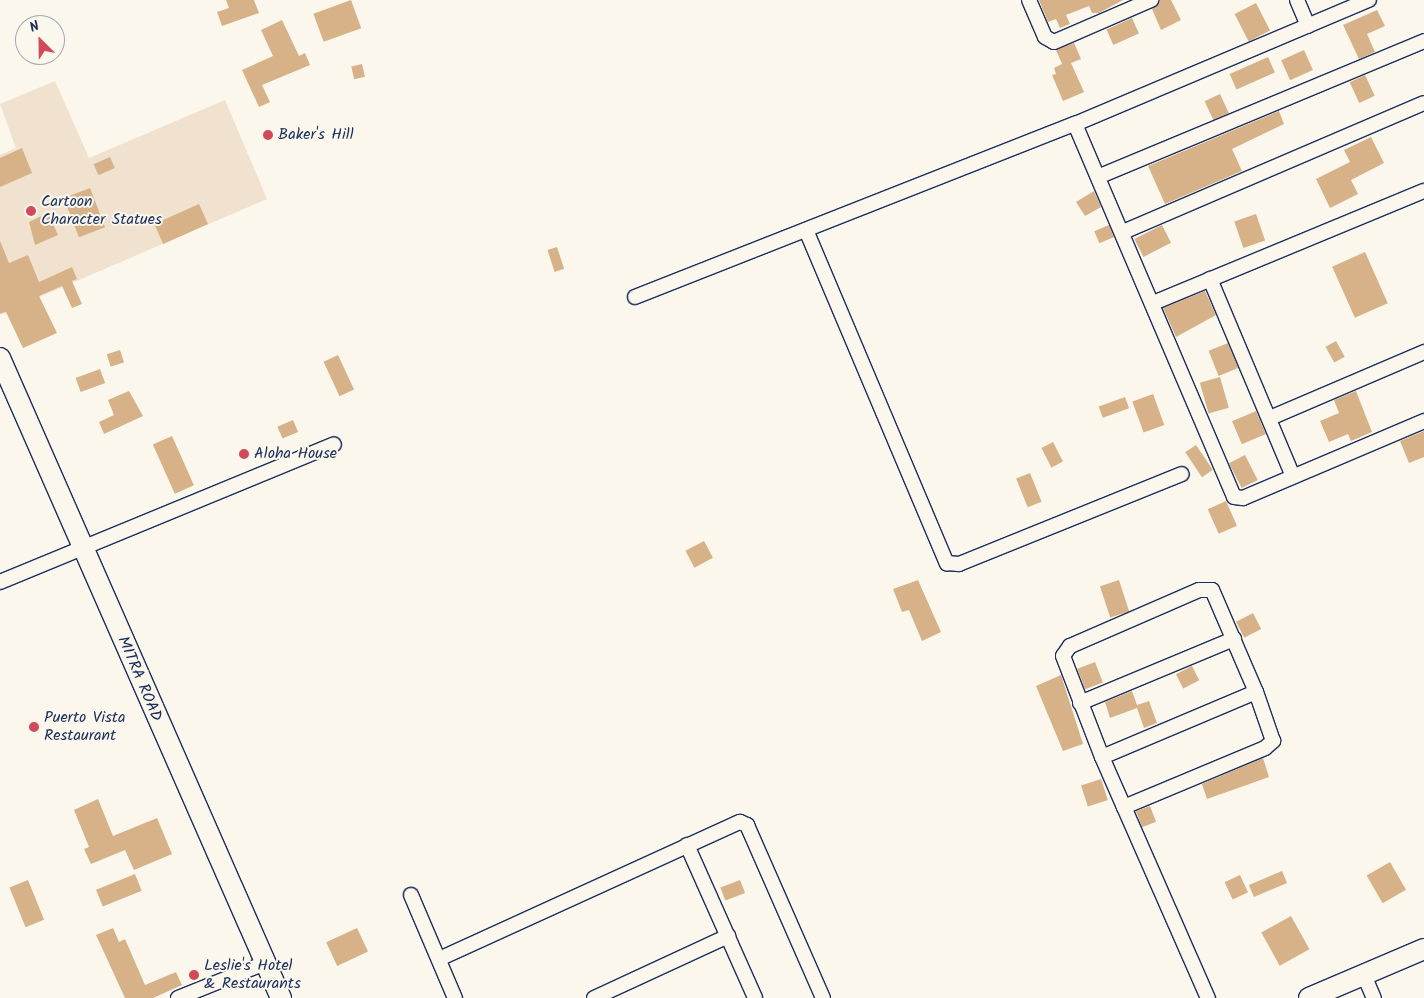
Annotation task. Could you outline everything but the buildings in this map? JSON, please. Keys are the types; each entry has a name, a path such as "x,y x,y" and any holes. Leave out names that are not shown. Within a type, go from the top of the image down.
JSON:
{"street":[{"path":"1029,0 1044,37 1054,42 1151,0"},
{"path":"1297,0 1308,26"},
{"path":"635,297 1075,124 1369,0"},
{"path":"1100,176 1424,41"},
{"path":"1123,232 1424,103"},
{"path":"1075,124 1100,176 1232,494 1243,498 1424,421"},
{"path":"1153,303 1424,191"},
{"path":"806,230 947,563 959,564 1182,474"},
{"path":"1210,279 1293,476"},
{"path":"1270,418 1424,352"},
{"name":"MITRA ROAD","path":"0,358 281,998"},
{"path":"0,582 84,549 334,444"},
{"path":"1124,807 1270,745 1272,735 1256,692 1212,590 1199,590 1065,650 1064,661 1102,757 1208,998"},
{"path":"1080,703 1234,639"},
{"path":"1102,757 1256,692"},
{"path":"438,959 736,822 747,825 823,998"},
{"path":"687,845 755,998"},
{"path":"411,895 455,998"},
{"path":"594,998 728,936"},
{"path":"1309,998 1424,949"},
{"path":"178,998 265,963"},
{"path":"1364,975 1374,998"}],"shaded area":[{"path":"55,81 89,158 225,100 267,199 0,314 0,155 16,148 0,104"}],"place":[{"name":"Baker's Hill","path":"268,135"},
{"name":"Cartoon Character Statues","path":"31,211"},
{"name":"Aloha House","path":"244,454"},
{"name":"Puerto Vista Restaurant","path":"34,727"},
{"name":"Leslie's Hotel & Restaurants","path":"194,975"}]}
